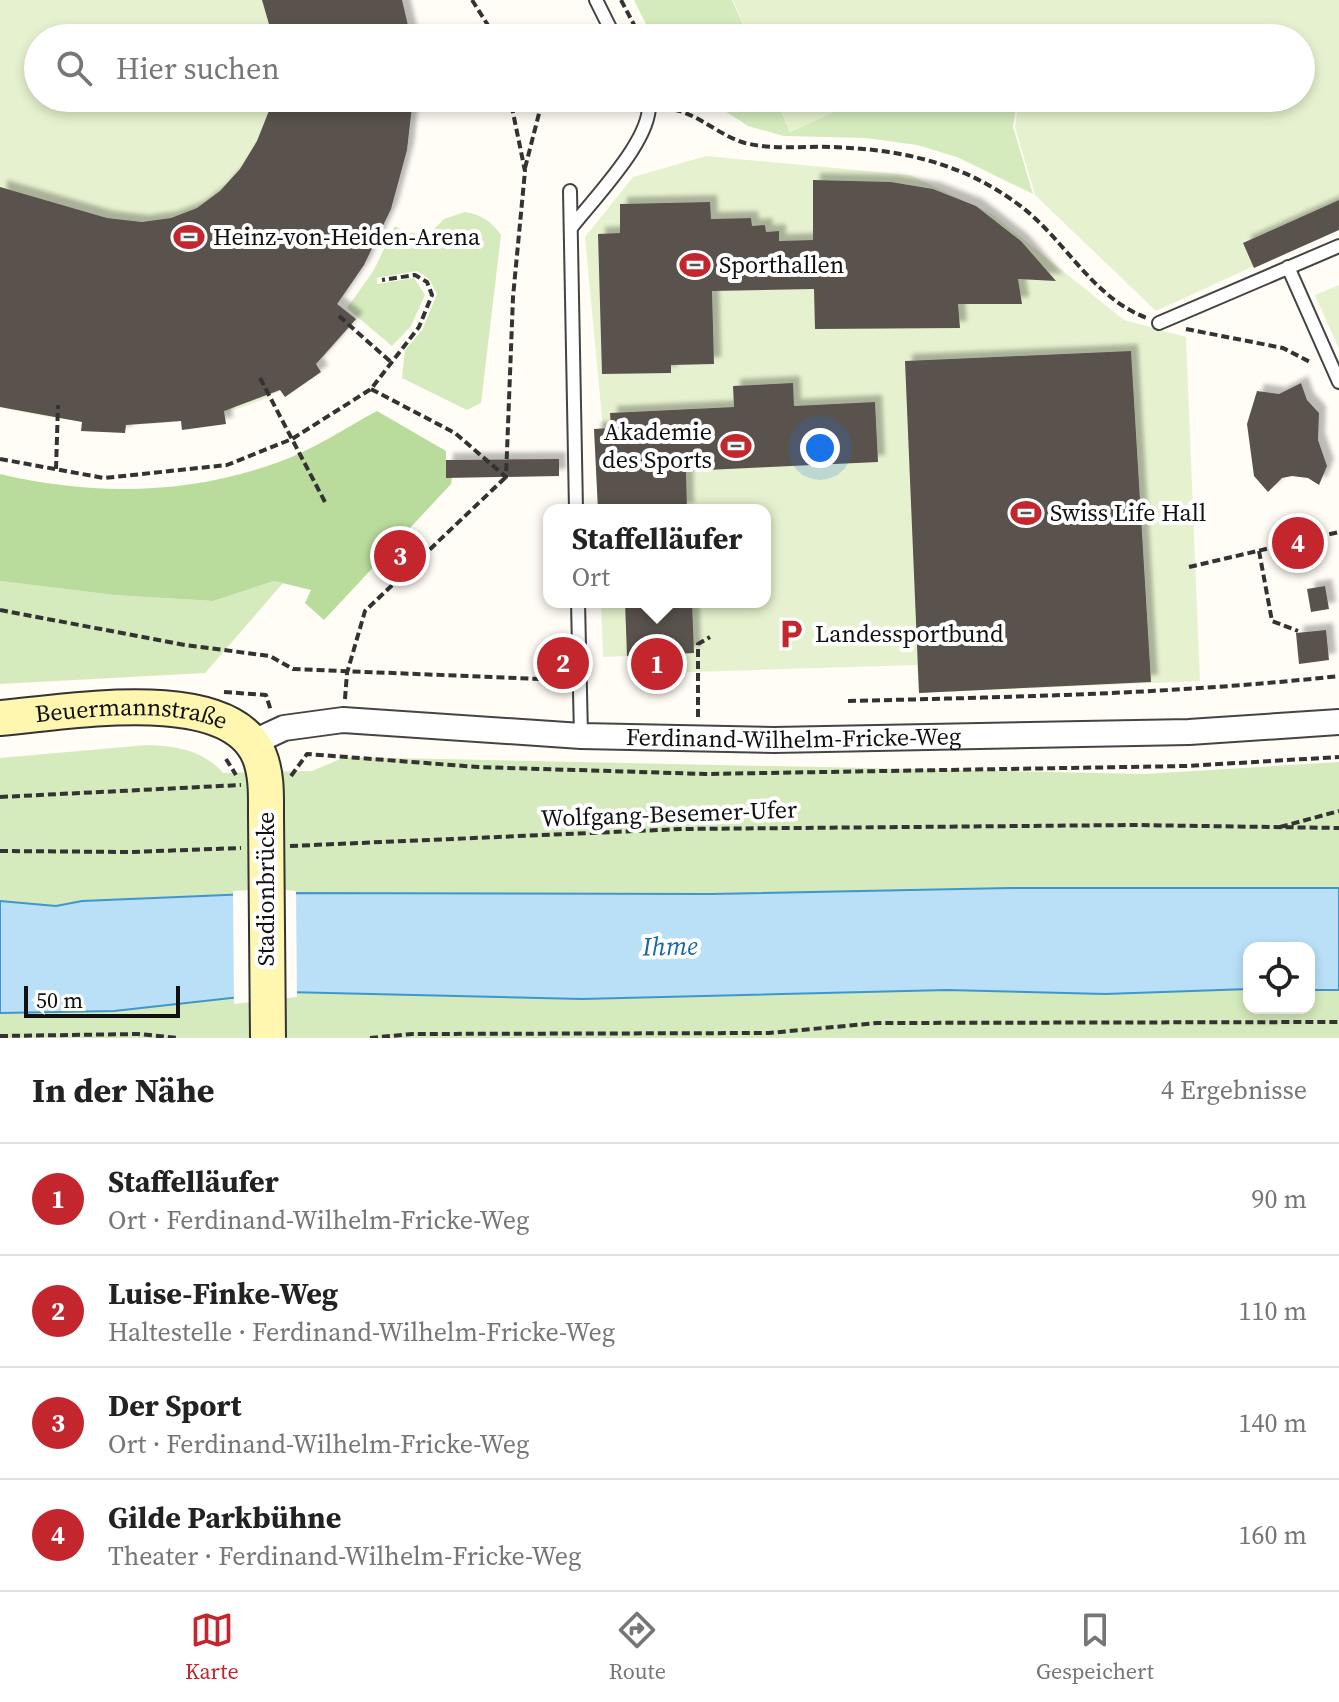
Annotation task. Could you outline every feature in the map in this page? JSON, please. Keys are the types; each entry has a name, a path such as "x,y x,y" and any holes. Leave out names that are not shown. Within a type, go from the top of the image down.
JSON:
{"street":[{"name":"Beuermannstraße","path":"0,718 183,709 224,720 237,749"},
{"name":"Ferdinand-Wilhelm-Fricke-Weg","path":"237,749 284,728 343,720 581,736 699,739 1189,732 1339,722"},
{"name":"Stadionbrücke","path":"237,749 260,756 266,783 261,832 268,1038"}],"lane":[{"path":"596,0 608,24"},
{"path":"571,228 641,138 648,112"},
{"path":"570,191 576,504"},
{"path":"1159,323 1339,246"},
{"path":"1288,267 1338,382"},
{"path":"578,608 581,736"}],"path":[{"path":"472,0 487,24"},
{"path":"621,0 634,24"},
{"path":"513,112 525,171"},
{"path":"347,673 365,611 506,477 513,297 525,171 540,112"},
{"path":"684,112 716,131 746,143 891,152 950,166 985,182 1016,203 1057,239 1096,286 1129,312 1159,323 1283,348 1338,382"},
{"path":"0,459 104,478 227,465 292,439 371,389 419,327 432,295 427,282 415,275 382,280"},
{"path":"339,316 392,363"},
{"path":"260,378 326,504"},
{"path":"371,389 455,433 506,477"},
{"path":"56,469 58,405"},
{"path":"1189,567 1339,532"},
{"path":"1259,551 1272,621 1298,631"},
{"path":"0,610 185,645 270,656 293,669 580,680"},
{"path":"699,739 698,644 710,637"},
{"path":"848,701 1035,697 1270,684 1339,676"},
{"path":"0,797 242,784 237,749"},
{"path":"287,782 307,754 478,767 705,774 1186,766 1339,757"},
{"path":"1274,829 1339,811"},
{"name":"Wolfgang-Besemer-Ufer","path":"288,846 682,829 1134,825 1339,828"},
{"path":"0,851 130,852 261,832"},
{"path":"370,1038 412,1034 769,1033 877,1023 1339,1022"},
{"path":"0,1036 138,1034 179,1038"}],"green space":[{"name":"Heinz-von-Heiden-Arena","path":"0,0 402,0 408,24 24,24 24,112 411,112 404,154 389,206 367,256 338,304 356,319 326,354 291,384 264,399 232,411 166,423 66,420 0,407"},
{"path":"634,0 732,0 743,24 646,24"},
{"path":"733,0 1339,0 1339,227 1156,311 1035,195 1015,127 1017,112 1315,112 1315,24 743,24"},
{"path":"726,112 781,112 790,132 834,112 1016,112 1013,127 1033,194 957,157 917,145 866,138 784,136 748,126"},
{"path":"781,112 834,112 790,132"},
{"path":"706,156 910,175 992,214 1124,320 1186,337 1200,681 919,693 917,665 629,674 627,656 603,657 601,608 771,608 771,504 598,504 594,429 603,428 585,237 633,177"},
{"path":"465,212 486,219 501,235 481,403 467,410 402,378 405,350 422,330 437,294 429,279 417,271 377,278 377,284 414,278 425,295 411,326 392,346 347,308 374,270 395,226 408,233 429,234 444,219"},
{"path":"1339,285 1339,349 1315,295"},
{"path":"377,411 446,451 446,477 452,477 451,484 324,620 305,603 311,590 274,581 213,601 114,595 0,581 0,474 105,489 140,489 210,481 292,457"},
{"path":"0,581 114,595 213,601 274,581 283,583 205,673 0,684"},
{"path":"147,745 179,748 198,754 223,773 312,771 345,757 1145,774 1339,762 1339,1038 0,1038 0,758"}],"water":[{"name":"Ihme","path":"1010,888 1339,888 1339,990 1315,990 1315,942 1243,942 1243,989 1105,994 947,990 582,999 286,992 114,1011 0,1013 0,901 56,906 82,901 275,893 711,894"}],"pier":[{"path":"233,891 296,891 297,997 234,1004"}],"building":[{"path":"262,0 402,0 408,24 269,24"},
{"name":"Heinz-von-Heiden-Arena","path":"268,112 411,112 407,150 391,209 364,265 337,304 356,319 316,364 321,372 285,397 280,390 224,411 226,424 182,430 181,421 126,425 125,433 81,431 82,422 0,407 0,187 107,218 142,222 171,218 197,208 220,191 240,169 257,141"},
{"path":"813,180 891,182 933,189 976,206 1021,241 1056,281 1018,279 1022,304 958,304 960,328 815,329 814,289 712,291 714,364 671,365 671,373 602,374 598,234 620,233 620,204 710,202 711,219 751,218 752,226 765,225 766,232 779,231 779,241 813,240"},
{"path":"1339,200 1339,230 1254,268 1243,243"},
{"name":"Swiss Life Hall","path":"1131,351 1151,682 919,693 905,361"},
{"name":"Akademie des Sports","path":"793,383 794,406 875,402 878,462 686,471 687,504 598,504 594,429 611,428 610,413 734,407 733,386"},
{"path":"1301,383 1307,400 1319,413 1318,440 1327,466 1319,485 1308,478 1292,476 1282,478 1268,492 1254,476 1247,424 1257,391 1279,394"},
{"path":"559,459 559,476 446,478 446,460"},
{"path":"1325,586 1329,609 1311,612 1307,589"},
{"path":"625,608 692,608 694,653 627,656"},
{"path":"1326,630 1329,660 1299,664 1296,633"}],"place":[{"name":"Heinz-von-Heiden-Arena","path":"189,237"},
{"name":"Sporthallen","path":"695,265"},
{"name":"Akademie des Sports","path":"736,446"},
{"name":"Swiss Life Hall","path":"1026,513"},
{"name":"Gilde Parkbühne","path":"1298,543"},
{"name":"Der Sport","path":"400,556"},
{"name":"Landessportbund","path":"791,634"},
{"name":"Luise-Finke-Weg","path":"563,663"},
{"name":"Staffelläufer","path":"657,664"}]}
